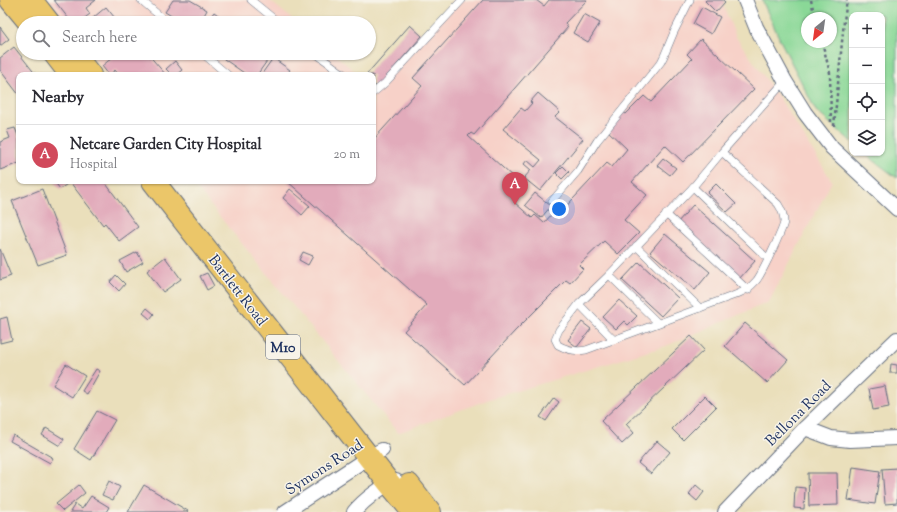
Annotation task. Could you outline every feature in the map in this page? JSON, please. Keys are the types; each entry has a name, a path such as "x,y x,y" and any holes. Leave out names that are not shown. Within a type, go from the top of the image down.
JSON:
{"main road":[{"path":"11,0 24,16"},
{"path":"31,0 44,16"},
{"path":"59,60 69,72"},
{"path":"78,60 88,72"},
{"name":"Bartlett Road","path":"155,184 397,481 430,512"},
{"name":"Bartlett Road","path":"174,184 375,453"},
{"name":"Bartlett Road","path":"397,481 413,512"}],"street":[{"path":"744,0 756,27 785,81 805,114 832,148 897,209"},
{"name":"Bellona Road","path":"725,512 805,428 897,339"},
{"path":"805,428 831,438 850,440 897,438"},
{"name":"Symons Road","path":"285,512 375,453"},
{"path":"354,512 371,496 397,481"}],"lane":[{"path":"141,0 160,16"},
{"path":"251,0 270,16"},
{"path":"376,92 385,84 462,0"},
{"path":"552,201 578,171 597,141 661,62 676,27 690,0"},
{"path":"210,60 224,72"},
{"path":"324,60 340,72"},
{"path":"722,152 778,204 783,213 784,223 757,280 748,290 586,350 577,352 558,346 555,339 559,330 579,304 609,275 693,187 722,152 785,81"},
{"path":"693,187 768,259"},
{"path":"666,214 748,290"},
{"path":"636,246 700,308"},
{"path":"609,275 658,323"},
{"path":"579,304 614,340"}],"path":[{"path":"811,0 814,12"},
{"path":"832,148 848,0"},
{"path":"824,48 830,73 832,148"}],"shaded area":[{"path":"49,0 269,0 288,16 62,16"},
{"path":"454,0 721,0 736,37 780,99 832,181 769,302 666,346 490,399 398,433 193,184 376,184 376,83 380,81 414,47"},
{"path":"95,60 341,60 355,72 105,72"}],"green space":[{"path":"762,0 897,0 897,178 868,156 885,156 885,12 849,12 849,139 816,111 781,42"}],"building":[{"path":"54,0 96,0 86,8 90,14 87,16 67,16"},
{"path":"173,0 190,0 207,10 204,16 172,16 165,12"},
{"path":"483,0 536,0 544,6 549,0 587,0 565,23 568,27 474,135 471,133 468,136 525,188 514,202 532,218 535,215 544,223 552,214 556,217 607,163 612,167 627,149 607,130 623,112 626,114 644,96 651,102 692,59 687,54 701,39 754,89 683,162 665,145 632,182 647,195 624,220 639,233 618,254 604,241 579,265 583,269 570,283 566,280 515,331 465,385 404,331 427,305 290,184 376,184 376,137 422,86 413,78"},
{"path":"723,0 725,2 716,12 705,1"},
{"path":"106,7 113,16 95,16"},
{"path":"702,7 720,17 711,34 693,24"},
{"path":"214,12 219,16 211,16"},
{"path":"584,14 600,23 588,42 573,33"},
{"path":"410,25 422,36 377,87 376,72 369,72"},
{"path":"0,27 9,39 0,46"},
{"path":"14,47 16,50 16,60 24,60 34,72 16,72 16,91 0,70 0,58"},
{"path":"109,60 153,60 163,72 117,72 115,70 113,72 107,72 102,66"},
{"path":"225,60 268,60 259,72 243,72"},
{"path":"272,60 276,60 290,70 288,72 263,72"},
{"path":"175,61 182,70 180,72 169,72 166,69"},
{"path":"538,93 560,112 555,117 583,139 540,191 524,178 531,170 524,164 527,160 535,167 541,160 503,129 521,108 525,111 532,103 530,102"},
{"path":"15,128 16,130 16,164 0,170 0,142 10,138 7,130"},
{"path":"663,158 676,168 670,175 657,165"},
{"path":"563,166 569,172 562,179 556,173"},
{"path":"56,184 67,184 60,189"},
{"path":"72,184 106,184 138,227 119,241 105,223 103,225"},
{"path":"716,184 736,204 727,212 707,193"},
{"path":"42,189 67,255 38,265 12,201"},
{"path":"290,189 310,206 302,215 283,198"},
{"path":"535,193 551,206 541,218 525,205"},
{"path":"693,205 755,261 739,279 677,223"},
{"path":"665,234 710,272 695,290 650,252"},
{"path":"0,249 11,276 0,280"},
{"path":"137,252 143,262 126,272 120,261"},
{"path":"303,252 313,256 308,265 299,260"},
{"path":"165,257 181,279 163,292 147,271"},
{"path":"639,262 678,298 661,316 622,280"},
{"path":"207,273 214,286 207,290 200,276"},
{"path":"116,275 125,284 119,291 110,282"},
{"path":"619,300 637,316 628,325 624,321 616,329 603,317"},
{"path":"147,308 154,314 150,319 143,313"},
{"path":"7,317 12,340 0,343 0,319"},
{"path":"582,322 591,329 577,347 568,340"},
{"path":"745,323 788,360 767,383 725,346"},
{"path":"691,336 704,350 626,424 634,433 622,444 601,421"},
{"path":"66,364 85,376 72,397 53,385"},
{"path":"891,364 897,365 897,373 890,373"},
{"path":"96,369 100,371 87,394 82,391"},
{"path":"885,386 889,407 873,410 869,389"},
{"path":"705,396 716,407 683,440 672,429"},
{"path":"554,398 559,402 546,421 540,417"},
{"path":"97,411 115,420 91,460 74,449"},
{"path":"46,428 64,439 60,446 42,435"},
{"path":"13,435 53,458 50,463 10,441"},
{"path":"657,441 670,452 651,474 638,463"},
{"path":"853,467 880,471 875,504 848,500"},
{"path":"897,468 897,503 885,504 882,469"},
{"path":"808,473 837,473 838,505 809,506"},
{"path":"109,481 120,487 113,500 102,495"},
{"path":"79,485 85,493 63,511 56,504"},
{"path":"144,485 188,511 128,512"},
{"path":"696,485 704,492 697,501 689,494"},
{"path":"795,487 805,488 804,509 794,508"},
{"path":"91,496 109,507 106,512 70,512 75,504 82,509"}],"place":[{"name":"Netcare Garden City Hospital","path":"515,205"}]}
